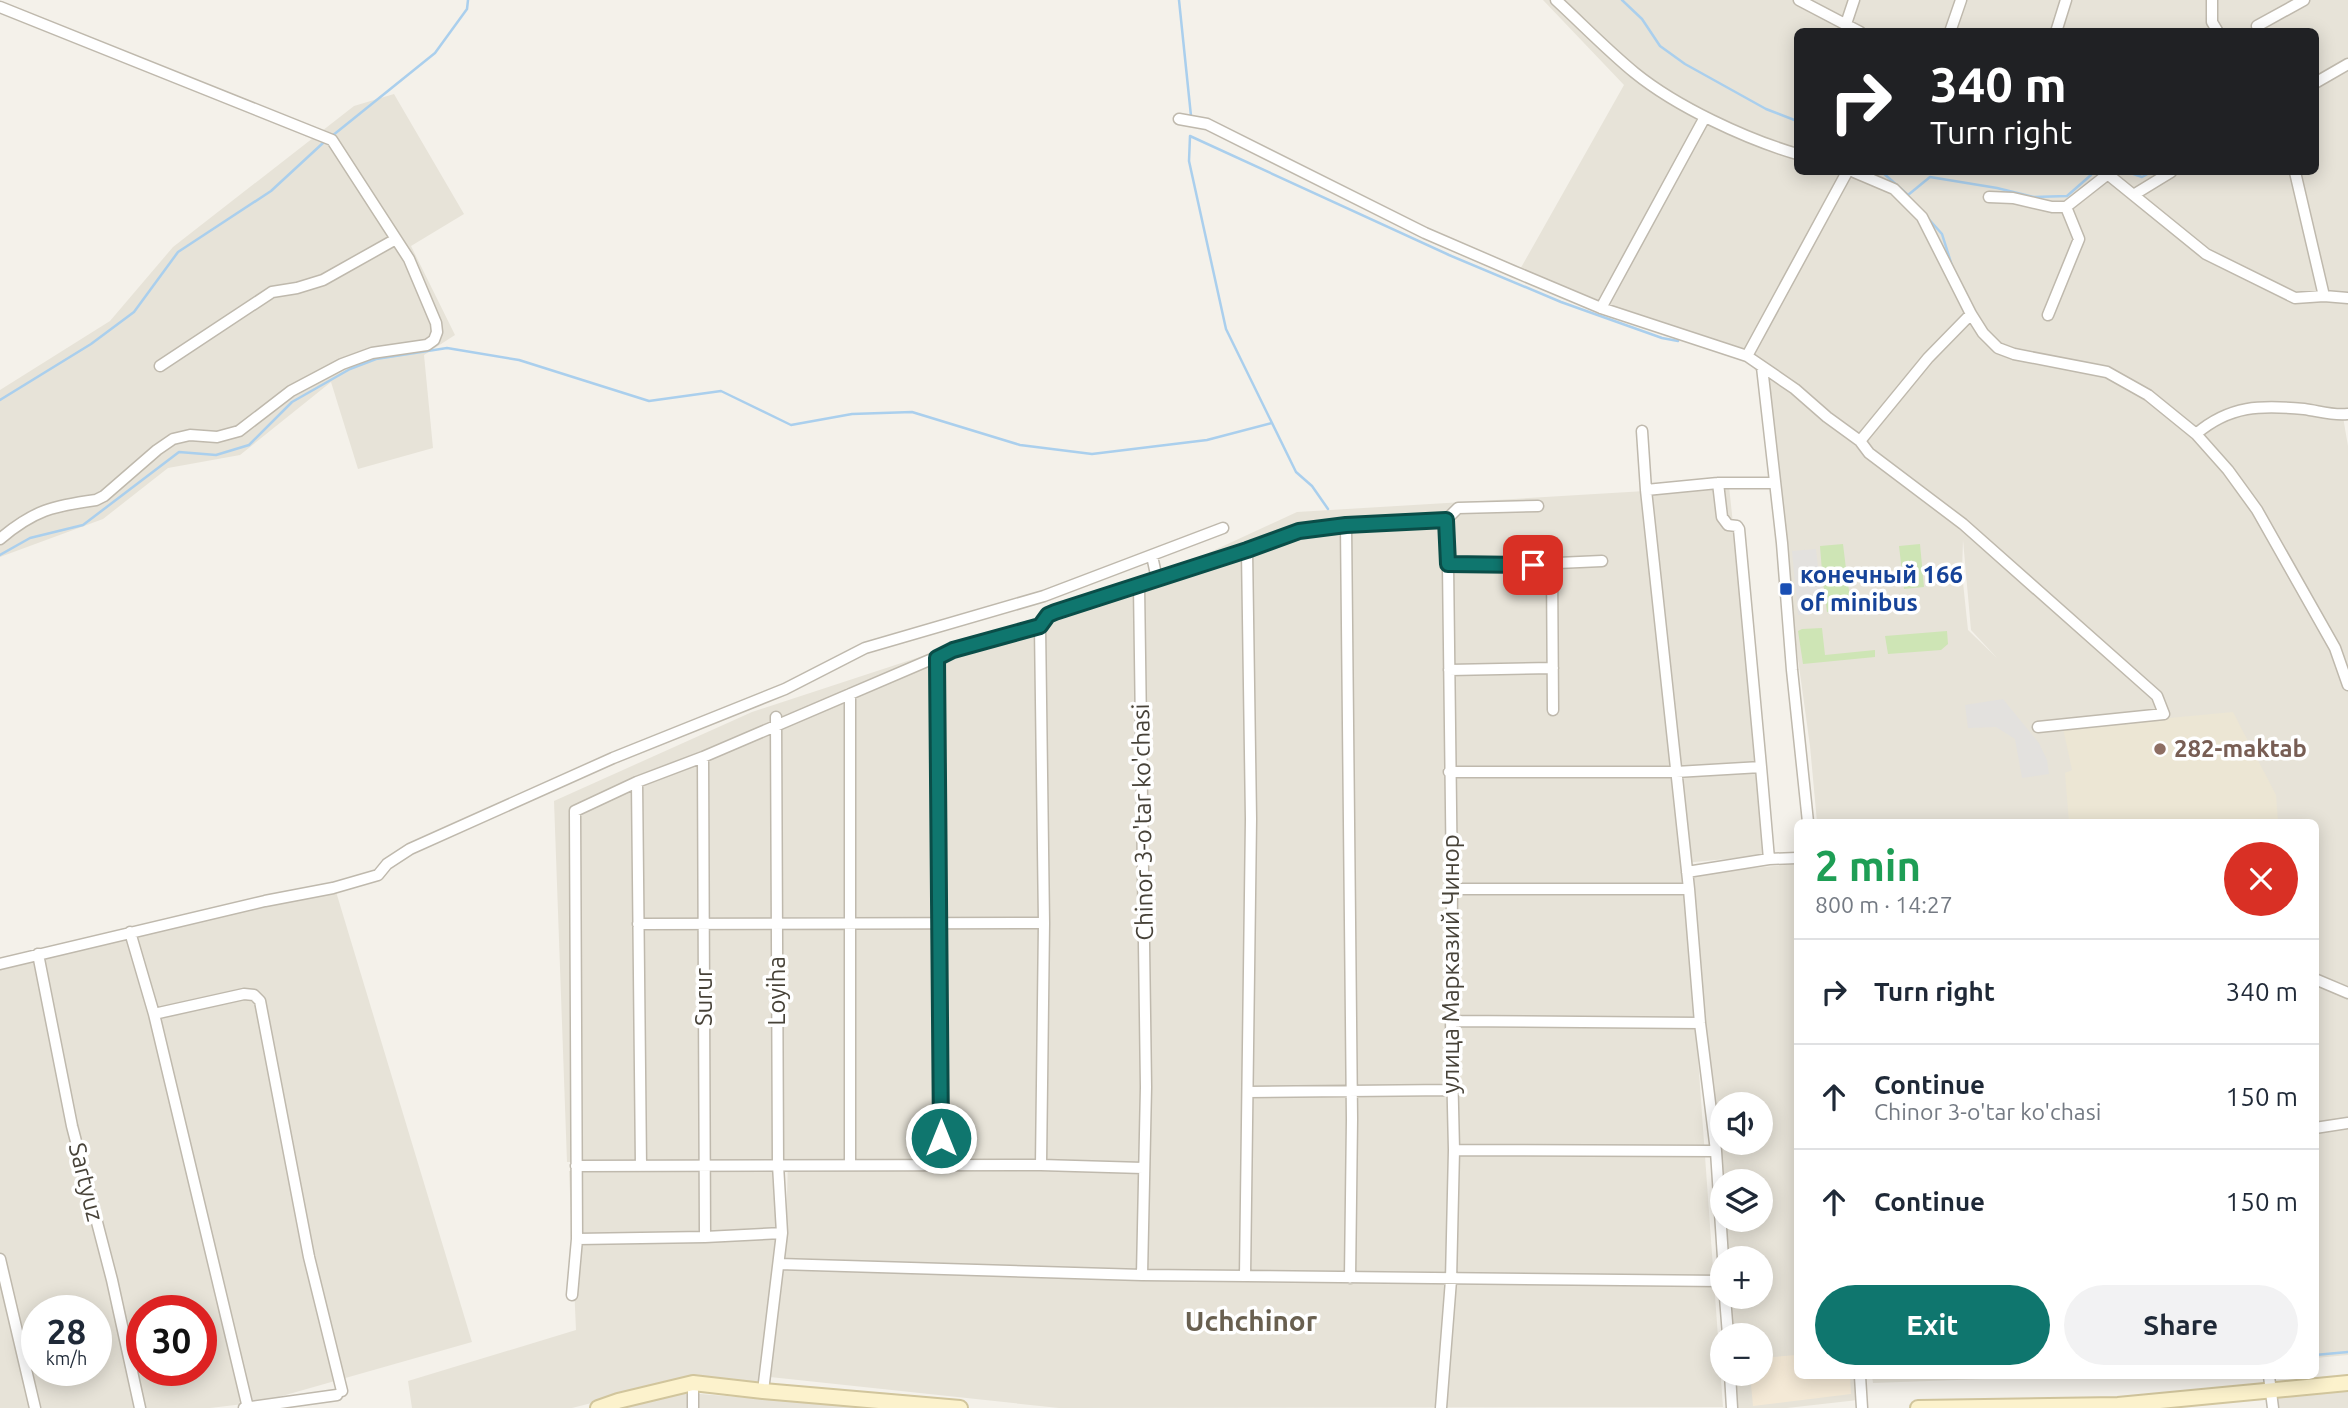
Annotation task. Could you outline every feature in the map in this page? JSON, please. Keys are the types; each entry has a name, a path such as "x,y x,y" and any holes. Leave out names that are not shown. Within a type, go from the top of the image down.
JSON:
{"main road":[{"path":"598,1408 693,1383 763,1391 820,1402 960,1408"},
{"path":"1918,1408 2118,1405 2348,1383"}],"street":[{"path":"1556,0 1634,72 1705,117 1794,153"},
{"path":"1799,0 1853,28"},
{"path":"1846,24 1854,0"},
{"path":"1951,28 1961,0"},
{"path":"2057,28 2066,0"},
{"path":"2212,0 2212,22 2216,28"},
{"path":"2257,26 2304,0"},
{"path":"0,7 332,140 410,259 436,323 437,332 434,340 426,345 372,353 342,364 291,391 240,431 218,437 190,435 173,439 104,496 96,500 45,509 14,527 0,539"},
{"path":"2319,81 2348,64"},
{"path":"1601,308 1705,117"},
{"path":"1179,120 1207,124 1425,233 1601,308 1746,356 1795,389 1860,441 1869,453 1964,524 2157,696 2164,714 2038,727"},
{"path":"1746,356 1845,175"},
{"path":"1861,175 1894,189 1922,217 1971,314 1983,334 1998,348 2014,354 2107,372 2148,395 2196,434 2258,510 2335,648 2348,685"},
{"path":"1989,197 2066,207 2105,175"},
{"path":"2110,175 2206,254 2295,298 2348,298"},
{"path":"2135,194 2166,175"},
{"path":"2296,175 2324,296"},
{"path":"2048,316 2079,239 2066,207"},
{"path":"160,366 272,292 323,280 396,239"},
{"path":"1860,441 1928,358 1971,314"},
{"path":"1762,367 1782,543 1808,819"},
{"path":"2196,434 2211,421 2231,411 2266,408 2348,414"},
{"path":"1642,431 1710,1103"},
{"path":"1718,483 1722,517 1728,525 1737,526 1739,529 1769,859"},
{"path":"1646,487 1774,483"},
{"path":"1041,1165 1044,923 1040,626 1048,615 1299,531 1346,525 1446,520 1458,508 1538,506"},
{"name":"улица Марказий Чинор","path":"1441,1408 1451,1280 1454,1150 1451,1090 1452,889 1446,520"},
{"path":"1346,525 1352,1093 1350,1278"},
{"path":"0,964 265,901 324,891 378,876 387,864 410,849 613,758 785,689 865,648 1045,596 1223,528"},
{"path":"1245,1276 1251,818 1247,550"},
{"path":"1152,555 1157,579"},
{"path":"1448,564 1602,561"},
{"path":"1552,564 1553,710"},
{"name":"Chinor 3-o'tar ko'chasi","path":"1139,585 1146,1087 1142,1275"},
{"path":"572,1295 577,1238 575,811 637,782 703,757 776,721 850,694 953,650 1040,626"},
{"path":"937,658 941,1165"},
{"path":"1450,670 1553,668"},
{"path":"850,694 850,1165"},
{"name":"Loyiha","path":"763,1391 782,1233 778,1165 776,721"},
{"name":"Surur","path":"703,757 705,1237"},
{"path":"1449,772 1676,772 1761,767"},
{"path":"637,782 641,1166"},
{"path":"1687,872 1769,859 1794,858"},
{"path":"1452,889 1689,889"},
{"path":"638,924 1044,923"},
{"path":"130,932 154,1014 246,1408 340,1393 309,1257 260,1001 254,995 244,994 154,1014"},
{"name":"Sartyuz","path":"38,954 72,1126 112,1280 140,1408"},
{"path":"2319,981 2348,993"},
{"path":"1451,1021 1700,1023"},
{"path":"1248,1092 1451,1090"},
{"path":"2319,1127 2348,1123"},
{"path":"1454,1150 1710,1151"},
{"path":"1716,1155 1722,1246"},
{"path":"576,1166 1041,1165 1143,1168"},
{"path":"577,1238 705,1237 782,1233"},
{"path":"0,1259 35,1408"},
{"path":"779,1264 1142,1275 1710,1281"},
{"path":"1860,1379 1862,1408"},
{"path":"2269,1379 2273,1408"},
{"path":"693,1383 693,1408"},
{"path":"1731,1386 1732,1408"}],"shaded area":[{"path":"1543,0 2348,0 2348,409 2342,411 2348,446 2348,1355 2319,1358 2319,819 1817,819 1810,746 1763,382 1746,356 1518,273 1624,85","holes":["1963,540 1971,630 1997,658 1968,630 1962,573"]},
{"path":"394,94 464,214 411,246 455,335 424,355 433,448 358,469 331,382 240,455 168,468 103,519 0,557 0,390 110,321 173,247 354,106"},
{"path":"1729,486 1768,855 1684,863 1711,1246 1710,1309 1716,1309 1717,1323 1710,1323 1710,1386 1721,1386 1723,1407 1059,1408 770,1377 786,1231 788,1160 567,1162 554,801 752,712 1139,585 1297,512"},
{"path":"1816,549 1823,611 1798,615 1792,551"},
{"path":"2003,699 2039,743 2047,760 2049,774 2022,778 2015,739 1996,727 1968,728 1965,705"},
{"name":"282-maktab","path":"2233,712 2276,795 2278,819 2069,819 2065,773 2072,770 2063,728"},
{"path":"1794,864 1794,1379 1856,1379 1858,1400 1787,1408 1737,1408 1735,1386 1773,1386 1773,1323 1730,1323 1729,1309 1773,1309 1773,1246 1723,1246 1722,1232 1773,1232 1773,1169 1716,1169 1715,1155 1773,1155 1773,1092 1710,1092 1710,1095 1691,874"},
{"path":"334,885 472,1342 261,1402 210,1408 0,1408 0,968"},
{"path":"569,1171 772,1172 777,1239 759,1386 690,1378 572,1408 412,1408 408,1381 576,1330"},
{"path":"1794,1355 1794,1379 1850,1379 1851,1394 1753,1406 1751,1386 1773,1386 1773,1357"},
{"path":"1872,1379 1984,1379 1873,1383"},
{"path":"2348,1390 2348,1408 2277,1408 2275,1398"},
{"path":"680,1393 700,1394 883,1408 616,1408"}],"green space":[{"path":"1843,544 1846,569 1822,571 1820,546"},
{"path":"1920,544 1924,587 1904,589 1899,546"},
{"path":"1846,571 1852,610 1827,612 1822,574"},
{"path":"1822,628 1825,655 1875,650 1875,657 1803,664 1798,631"},
{"path":"1947,631 1948,644 1941,650 1888,654 1885,636"}],"waterway":[{"path":"332,136 435,53 467,9 468,0"},
{"path":"1179,0 1191,116"},
{"path":"1622,0 1642,19 1660,46 1685,64 1766,109 1794,120"},
{"path":"1328,509 1312,486 1296,472 1226,329 1189,161 1190,136 1449,255 1561,302 1662,338 1678,341"},
{"path":"0,400 91,344 134,312 178,252 271,191 323,143"},
{"path":"1885,175 1908,195 1930,177 2034,197 2067,196 2091,175"},
{"path":"2136,175 2146,175"},
{"path":"1926,216 1942,234 1953,269"},
{"path":"0,555 30,538 83,525 179,452 216,455 249,445 292,402 350,369 376,359 447,348 519,360 649,401 721,391 791,425 852,414 912,412 1020,445 1092,454 1207,440 1272,423"},
{"path":"2319,1355 2348,1352"}],"place":[{"name":"конечный 166 of minibus","path":"1786,589"},
{"name":"282-maktab","path":"2160,749"}],"district":[{"name":"Uchchinor","path":"1251,1321"}],"route":[{"path":"941,1138 937,658 953,650 1040,626 1048,615 1055,612 1299,531 1346,525 1446,520 1448,564 1533,565"}]}
